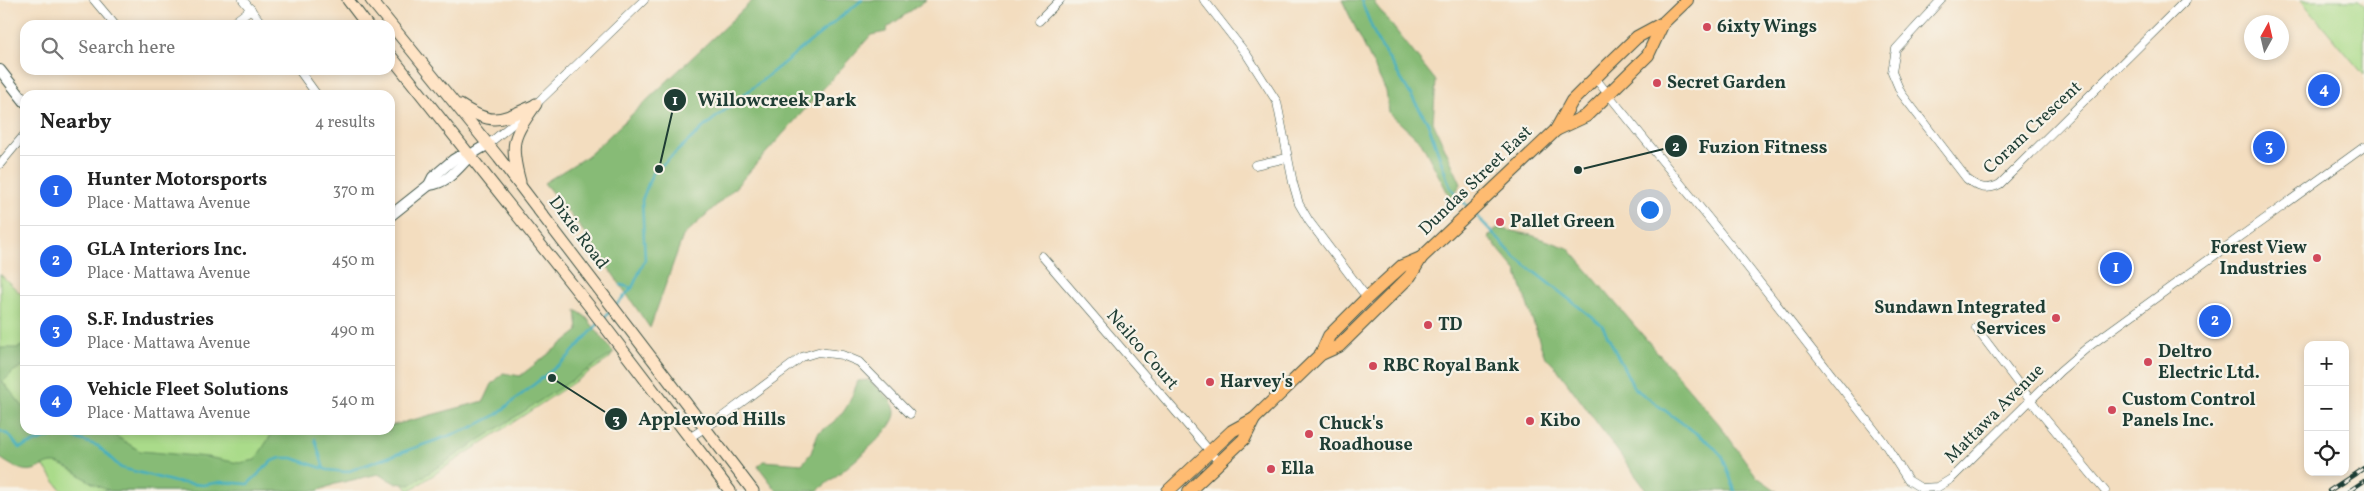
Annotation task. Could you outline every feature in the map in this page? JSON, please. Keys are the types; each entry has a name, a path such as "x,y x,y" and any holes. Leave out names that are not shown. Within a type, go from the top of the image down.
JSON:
{"main road":[{"path":"348,0 363,20"},
{"name":"Dixie Road","path":"371,0 387,20"},
{"name":"Dundas Street East","path":"1556,130 1586,116 1648,55 1663,23 1680,2"},
{"name":"Dundas Street East","path":"1168,491 1232,431 1254,419 1321,354 1339,346 1410,276 1421,258 1457,226 1556,130 1572,101 1595,78 1637,37 1663,23"},
{"name":"Dixie Road","path":"395,30 522,189 753,491"},
{"name":"Dixie Road","path":"395,61 590,307 730,491"},
{"path":"452,100 476,116 495,120 536,104"},
{"path":"522,189 514,159 513,146 518,130 536,104"},
{"name":"Dundas Street East","path":"1321,354 1329,336 1367,298 1402,266 1421,258"},
{"name":"Dundas Street East","path":"1189,491 1244,439 1254,419"}],"street":[{"path":"94,0 111,20"},
{"path":"243,0 259,20"},
{"path":"395,212 429,186 433,176 453,160 458,157 470,156 536,104 644,0"},
{"path":"1038,21 1060,0"},
{"path":"1204,0 1227,32 1247,55 1277,102 1287,158 1299,204 1309,221 1376,311"},
{"name":"Coram Crescent","path":"1940,0 1896,49 1893,60 1893,76 1901,93 1968,178 1977,186 1985,188 2000,184 2186,0"},
{"path":"236,20 250,9"},
{"path":"0,70 20,96"},
{"path":"303,75 313,90"},
{"name":"Mattawa Avenue","path":"1595,78 1883,441 1908,480 1922,488 1938,487 1951,479 2060,371 2088,346 2364,147"},
{"path":"0,164 20,140"},
{"path":"1255,165 1287,158"},
{"name":"Neilco Court","path":"1042,256 1220,463"},
{"path":"1976,328 2031,400 2105,491"},
{"path":"689,438 706,428 802,357 818,352 842,355 859,362 910,414"}],"green space":[{"path":"753,0 926,0 888,27 886,32 871,35 734,189 683,236 650,328 579,225 544,183 589,155"},
{"path":"1342,0 1375,0 1375,4 1436,81 1433,122 1461,184 1451,199 1421,142 1389,113 1386,91"},
{"path":"2301,0 2359,0 2364,6 2364,75"},
{"path":"1497,228 1531,235 1568,248 1719,424 1757,477 1777,491 1647,491 1558,370 1544,355 1516,270 1488,237"},
{"path":"0,274 20,293 20,435 303,435 364,447 480,412 614,352 609,359 409,491 389,467 300,491 62,491 40,461 0,449"},
{"path":"576,310 586,317 614,353 410,485 395,483 378,474 335,484 317,491 111,491 97,486 59,464 52,463 29,471 16,467 0,458 0,348 20,347 20,368 3,382 20,403 20,435 116,435 140,451 207,457 239,463 255,460 271,435 395,435 395,425 484,401 492,384 503,373 520,376 578,331"},
{"path":"868,380 885,394 894,407 893,420 886,431 863,454 817,491 777,491 758,466 763,461 802,464 811,453 818,433 844,412 858,381"}],"waterway":[{"path":"615,306 632,288 645,260 642,200 652,174 704,127 862,0"},
{"path":"1361,0 1376,38 1428,123 1450,187 1469,208"},
{"path":"1474,213 1515,257 1602,325 1634,388 1711,444 1723,457 1735,491"},
{"path":"621,285 632,288"},
{"path":"603,319 611,310"},
{"path":"67,435 98,446 121,468 175,482 203,485 221,482 248,484 272,461 281,458 292,458 328,470 346,472 471,428 496,415 568,357 599,323"},
{"path":"0,431 9,435 19,448 55,435"},
{"path":"315,439 324,469"}],"railway":[{"path":"2329,491 2364,468"},
{"path":"2349,491 2364,481"}],"place":[{"name":"6ixty Wings","path":"1707,27"},
{"name":"Secret Garden","path":"1657,83"},
{"name":"Vehicle Fleet Solutions","path":"2324,90"},
{"name":"S.F. Industries","path":"2269,147"},
{"name":"Willowcreek Park","path":"659,169"},
{"name":"Fuzion Fitness","path":"1578,170"},
{"name":"Pallet Green","path":"1500,222"},
{"name":"Forest View Industries","path":"2317,258"},
{"name":"Hunter Motorsports","path":"2116,268"},
{"name":"Sundawn Integrated Services","path":"2056,318"},
{"name":"GLA Interiors Inc.","path":"2215,321"},
{"name":"TD","path":"1428,325"},
{"name":"Deltro Electric Ltd.","path":"2148,362"},
{"name":"RBC Royal Bank","path":"1373,366"},
{"name":"Applewood Hills","path":"552,378"},
{"name":"Harvey's","path":"1210,382"},
{"name":"Custom Control Panels Inc.","path":"2112,410"},
{"name":"Kibo","path":"1530,421"},
{"name":"Chuck's Roadhouse","path":"1309,434"},
{"name":"Ella","path":"1271,469"}]}
